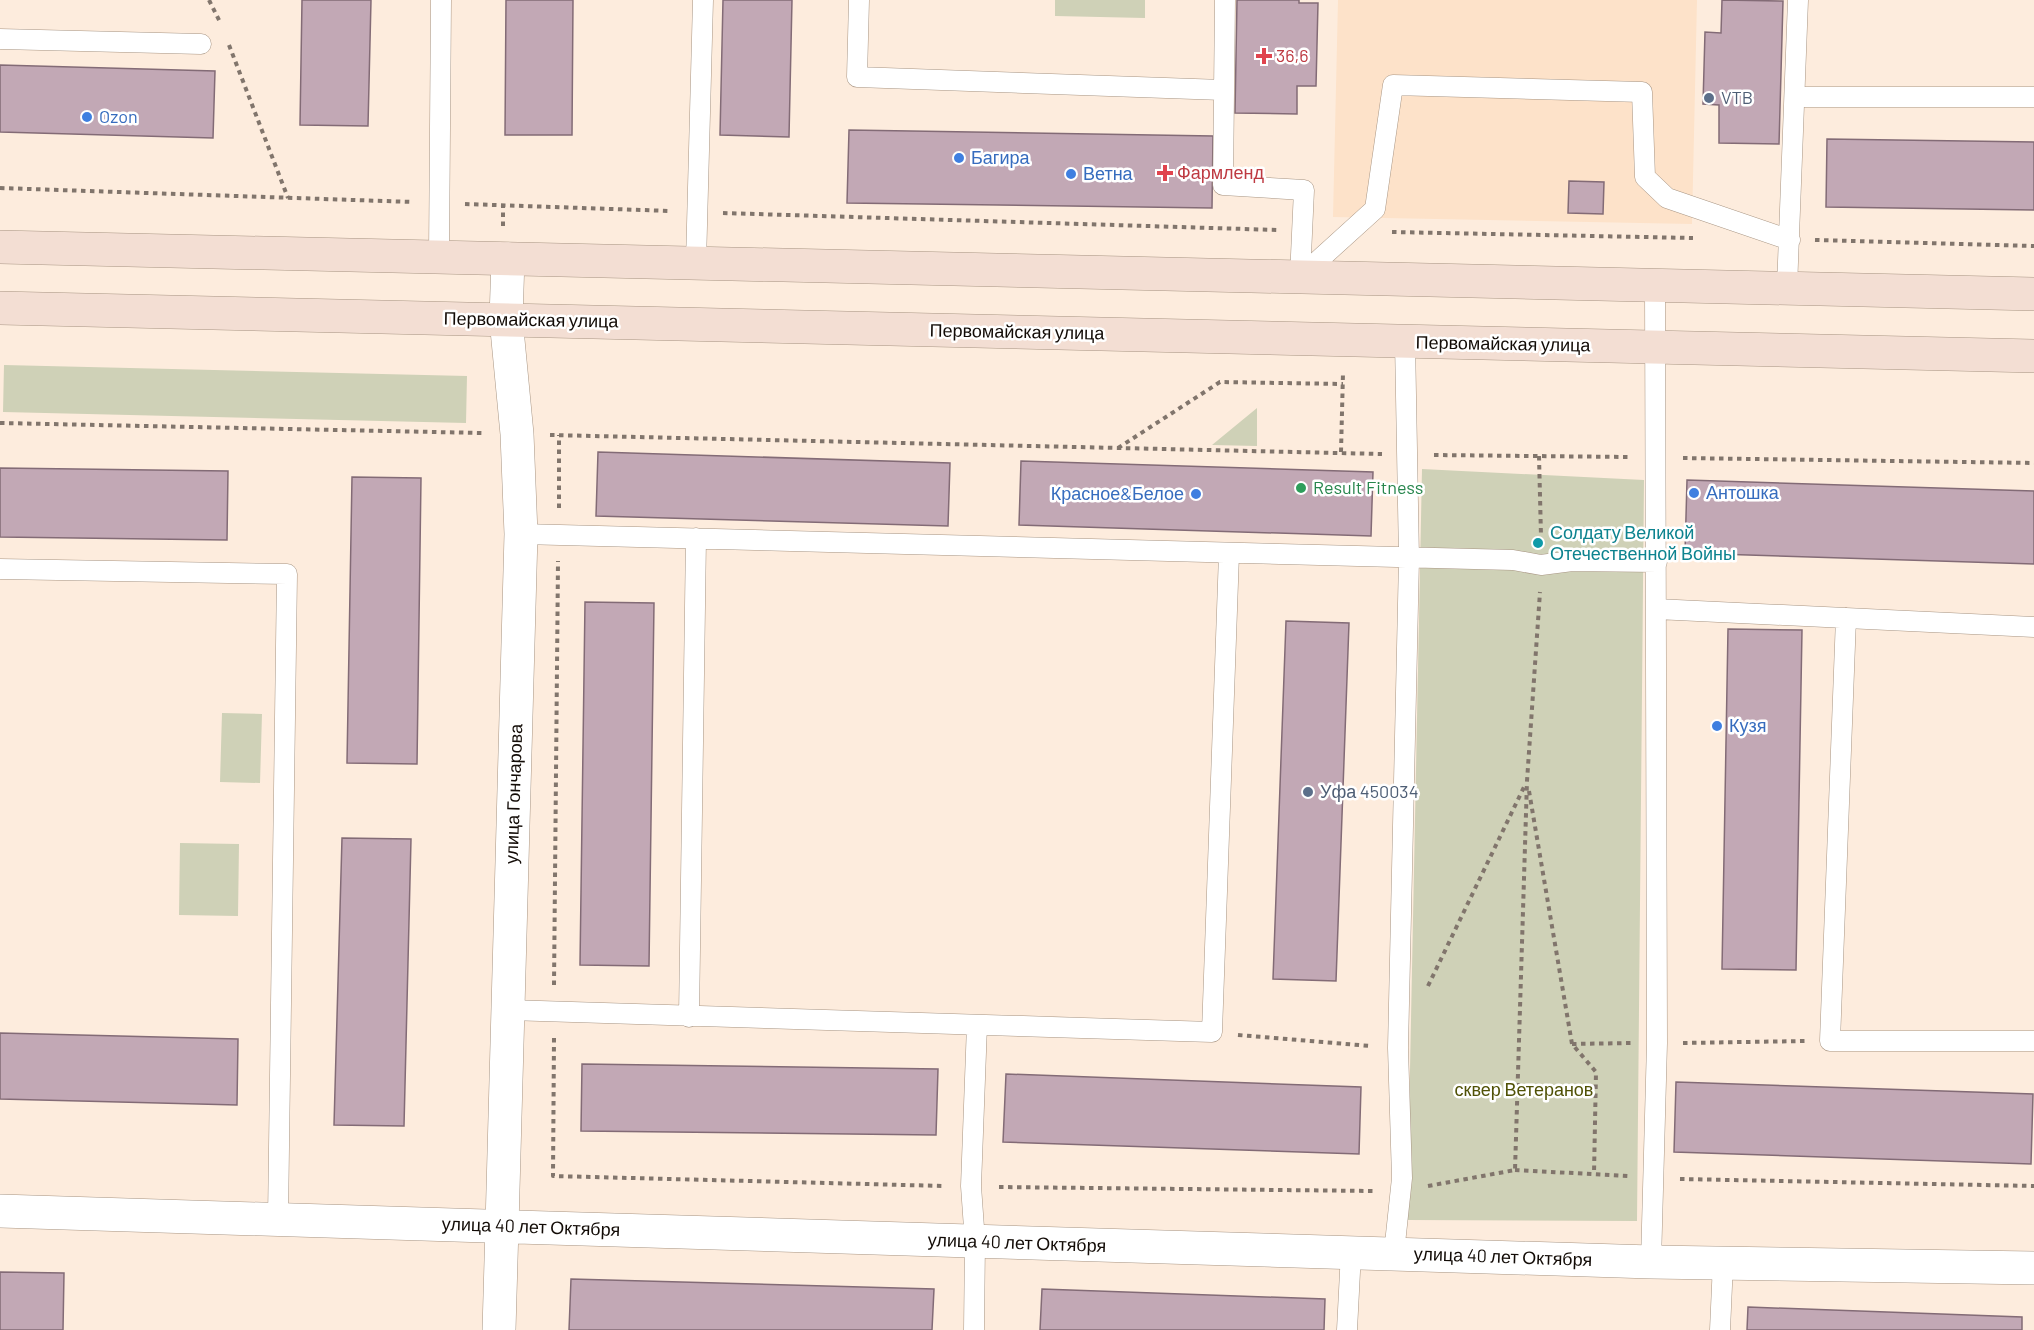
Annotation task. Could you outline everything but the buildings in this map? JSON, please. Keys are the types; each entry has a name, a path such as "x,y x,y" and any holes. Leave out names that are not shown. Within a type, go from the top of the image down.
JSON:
{"main road":[{"path":"0,247 2034,294"},
{"name":"Первомайская улица","path":"0,308 2034,356"}],"street":[{"name":"улица Гончарова","path":"499,1330 521,534 518,434 506,320 508,259"},
{"name":"улица 40 лет Октября","path":"0,1211 1651,1262 2034,1268"}],"lane":[{"path":"440,257 441,0"},
{"path":"696,263 703,0"},
{"path":"859,0 857,77 1223,90"},
{"path":"1225,0 1223,185 1304,190 1300,277"},
{"path":"1787,288 1798,0"},
{"path":"0,39 201,44"},
{"path":"1300,277 1375,209 1393,86 1642,92 1645,177 1668,198 1790,240"},
{"path":"1795,97 2034,97"},
{"path":"1651,1262 1657,1043 1655,285"},
{"path":"1394,1253 1400,1191 1398,1048 1409,559 1404,341"},
{"path":"521,534 1513,560 1541,566 1572,561 1657,562"},
{"path":"689,1017 696,538"},
{"path":"508,1010 1212,1032 1229,554"},
{"path":"0,569 287,574 278,1219"},
{"path":"1656,609 2034,627"},
{"path":"1846,618 1830,1041 2034,1041"},
{"path":"974,1330 975,1242 971,1186 977,1025"},
{"path":"1347,1330 1351,1252"},
{"path":"1719,1330 1722,1263"}],"path":[{"path":"209,0 223,29"},
{"path":"227,40 288,198"},
{"path":"0,188 1303,230"},
{"path":"1349,231 1694,238"},
{"path":"1790,240 2034,246"},
{"path":"1117,448 1220,382 1343,384"},
{"path":"0,423 1408,454 2034,463"},
{"path":"1515,1170 1527,781 1541,566 1539,456"},
{"path":"1424,994 1527,781"},
{"path":"1527,781 1572,1044 1596,1072 1594,1174"},
{"path":"1212,1032 1398,1048"},
{"path":"1572,1044 1830,1041"},
{"path":"1400,1191 1515,1170 1655,1178 2034,1186"}],"shaded area":[{"path":"1338,0 1697,0 1692,224 1333,217"}],"green space":[{"path":"1055,0 1145,0 1145,18 1055,16"},
{"path":"4,365 467,376 466,423 3,412"},
{"path":"1257,408 1257,446 1212,445"},
{"name":"сквер Ветеранов","path":"1422,469 1644,480 1637,1221 1407,1220"},
{"path":"222,713 262,714 260,783 220,782"},
{"path":"180,843 239,844 238,916 179,915"}],"place":[{"name":"36,6","path":"1264,56"},
{"name":"VTB","path":"1709,98"},
{"name":"Ozon","path":"87,117"},
{"name":"Багира","path":"959,158"},
{"name":"Фармленд","path":"1165,173"},
{"name":"Ветна","path":"1071,174"},
{"name":"Result Fitness","path":"1301,488"},
{"name":"Антошка","path":"1694,493"},
{"name":"Красное&Белое","path":"1196,494"},
{"name":"Солдату Великой Отечественной Войны","path":"1538,543"},
{"name":"Кузя","path":"1717,726"},
{"name":"Уфа 450034","path":"1308,792"}]}
